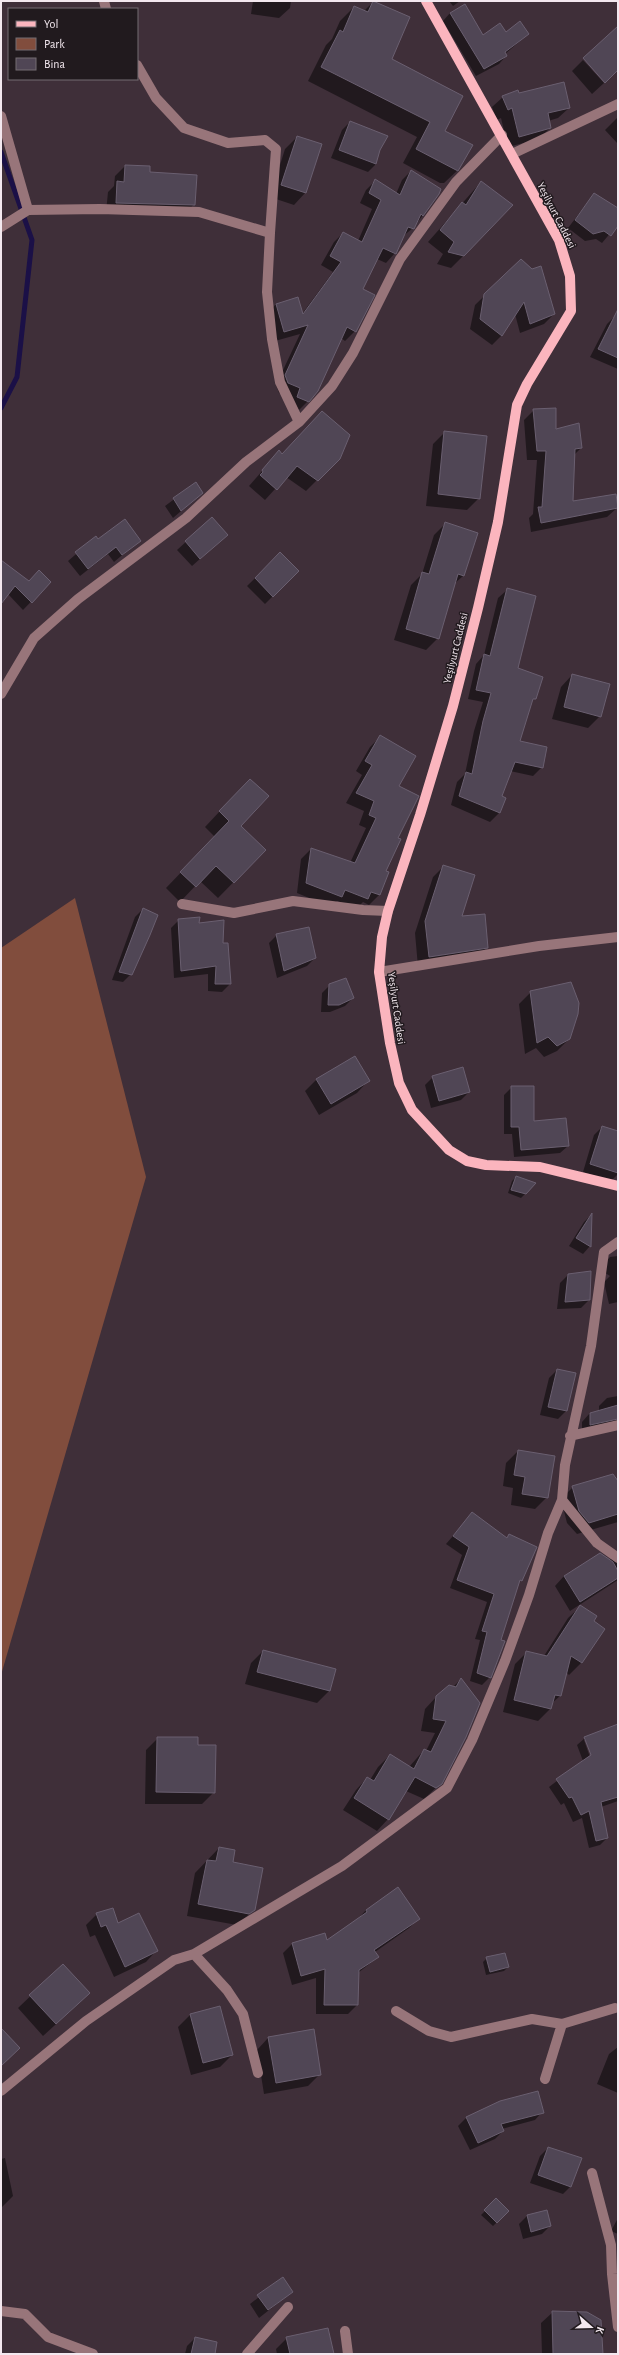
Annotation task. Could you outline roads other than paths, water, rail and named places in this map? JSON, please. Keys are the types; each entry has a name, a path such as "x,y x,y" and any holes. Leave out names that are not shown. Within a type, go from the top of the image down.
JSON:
{"main road":[{"name":"Yeşilyurt Caddesi","path":"426,1 502,135 561,246 570,276 571,311 527,384 518,405 498,522 455,699 420,814 388,911 382,937 379,972 390,1043 399,1083 412,1110 449,1150 467,1161 486,1165 540,1167 618,1186"}],"street":[{"path":"138,67 156,98 184,128 228,142 265,140 276,149 267,292 273,345 280,382 299,422"},
{"path":"512,154 584,122 618,104"},
{"path":"1,116 28,210"},
{"path":"1,694 34,638 78,599 186,518 246,462 299,422 332,386 353,353 400,259 436,207 456,182 502,135"},
{"path":"1,227 28,210 100,209 199,212 270,233"},
{"path":"182,904 234,913 292,901 363,910 388,911"},
{"path":"379,972 539,946 618,937"},
{"path":"1,2092 86,2021 174,1960 194,1954 258,1918 342,1866 448,1788 472,1740 505,1661 529,1595 548,1533 562,1500 570,1436 591,1346 604,1252 618,1242"},
{"path":"570,1436 618,1425"},
{"path":"562,1500 597,1543 618,1558"},
{"path":"194,1954 227,1990 243,2014 258,2073"},
{"path":"396,2011 430,2031 451,2037 532,2019 562,2024 617,2006"},
{"path":"545,2079 562,2024"},
{"path":"592,2173 615,2245 612,2274 618,2327"},
{"path":"247,2354 288,2307"},
{"path":"1,2311 25,2314 48,2337 93,2354"},
{"path":"345,2330 348,2354"}],"waterway":[{"path":"1,152 32,240 17,377 1,408"}]}
